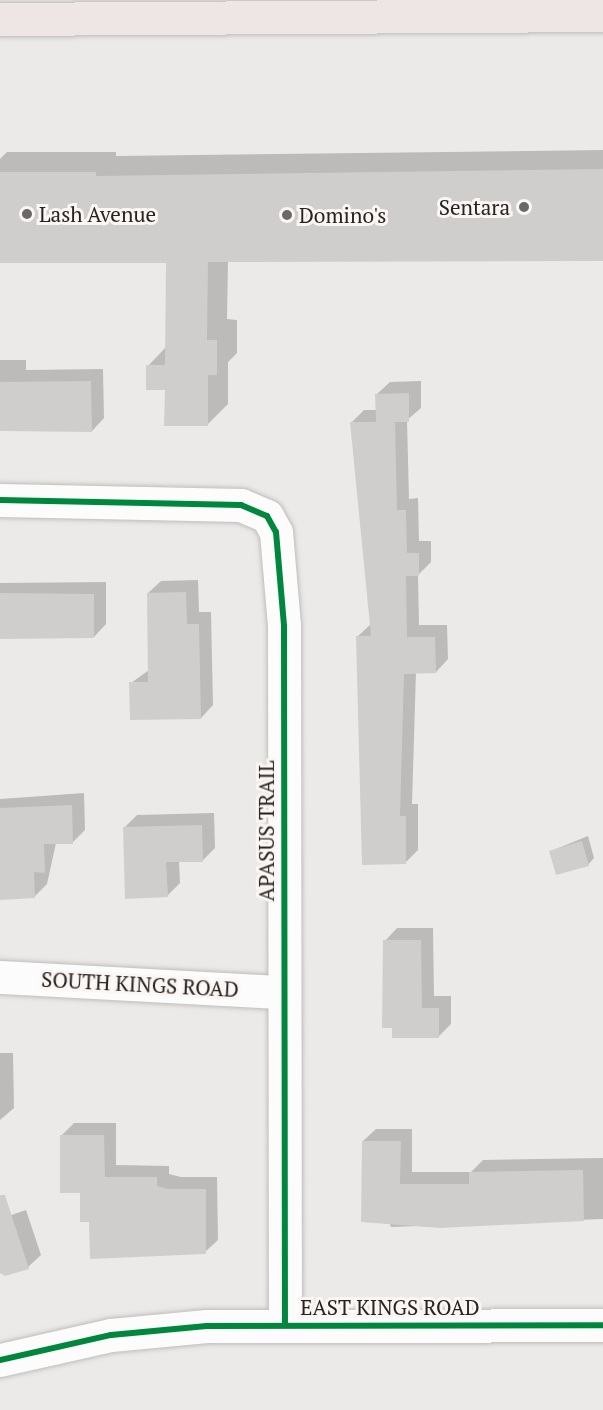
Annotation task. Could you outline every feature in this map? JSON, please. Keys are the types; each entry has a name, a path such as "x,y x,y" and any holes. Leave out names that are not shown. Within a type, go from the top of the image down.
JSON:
{"main road":[{"path":"0,19 110,9 603,15"}],"street":[{"name":"APASUS TRAIL","path":"0,500 241,505 267,516 276,532 284,626 281,992 285,1324"},
{"name":"SOUTH KINGS ROAD","path":"0,977 281,992"},
{"name":"EAST KINGS ROAD","path":"0,1360 111,1335 285,1324 603,1325"}],"building":[{"path":"603,169 603,261 208,262 207,340 217,340 217,375 208,375 208,426 164,426 165,390 146,390 146,365 165,365 166,263 0,263 0,172 96,172 96,176"},
{"path":"91,381 92,432 0,431 0,382"},
{"path":"409,393 409,422 395,422 397,510 406,510 407,553 419,553 419,576 406,576 407,637 435,637 436,673 404,674 400,816 406,816 406,864 362,865 356,636 371,636 350,422 376,422 375,394"},
{"path":"186,592 187,624 199,624 201,719 130,720 129,682 148,682 147,593"},
{"path":"0,593 94,594 94,638 0,639"},
{"path":"72,805 73,844 44,844 45,873 34,872 35,898 0,900 0,808"},
{"path":"202,825 203,862 166,862 168,897 125,899 123,827"},
{"path":"582,841 589,866 556,875 549,851"},
{"path":"383,940 421,940 422,1008 439,1008 439,1038 392,1038 392,1028 382,1028"},
{"path":"60,1135 104,1135 105,1177 157,1177 157,1186 168,1189 206,1189 206,1254 90,1259 89,1222 80,1222 80,1193 60,1193"},
{"path":"362,1141 401,1141 400,1184 469,1184 469,1172 583,1170 584,1221 440,1228 361,1222"},
{"path":"0,1195 5,1195 29,1269 5,1276 0,1273"}],"cycle path":[{"path":"0,500 241,505 267,516 276,532 284,626 285,1324"},
{"path":"0,1360 111,1335 207,1326 603,1325"}],"place":[{"name":"Sentara","path":"524,207"},
{"name":"Lash Avenue","path":"27,214"},
{"name":"Domino's","path":"287,215"}]}
